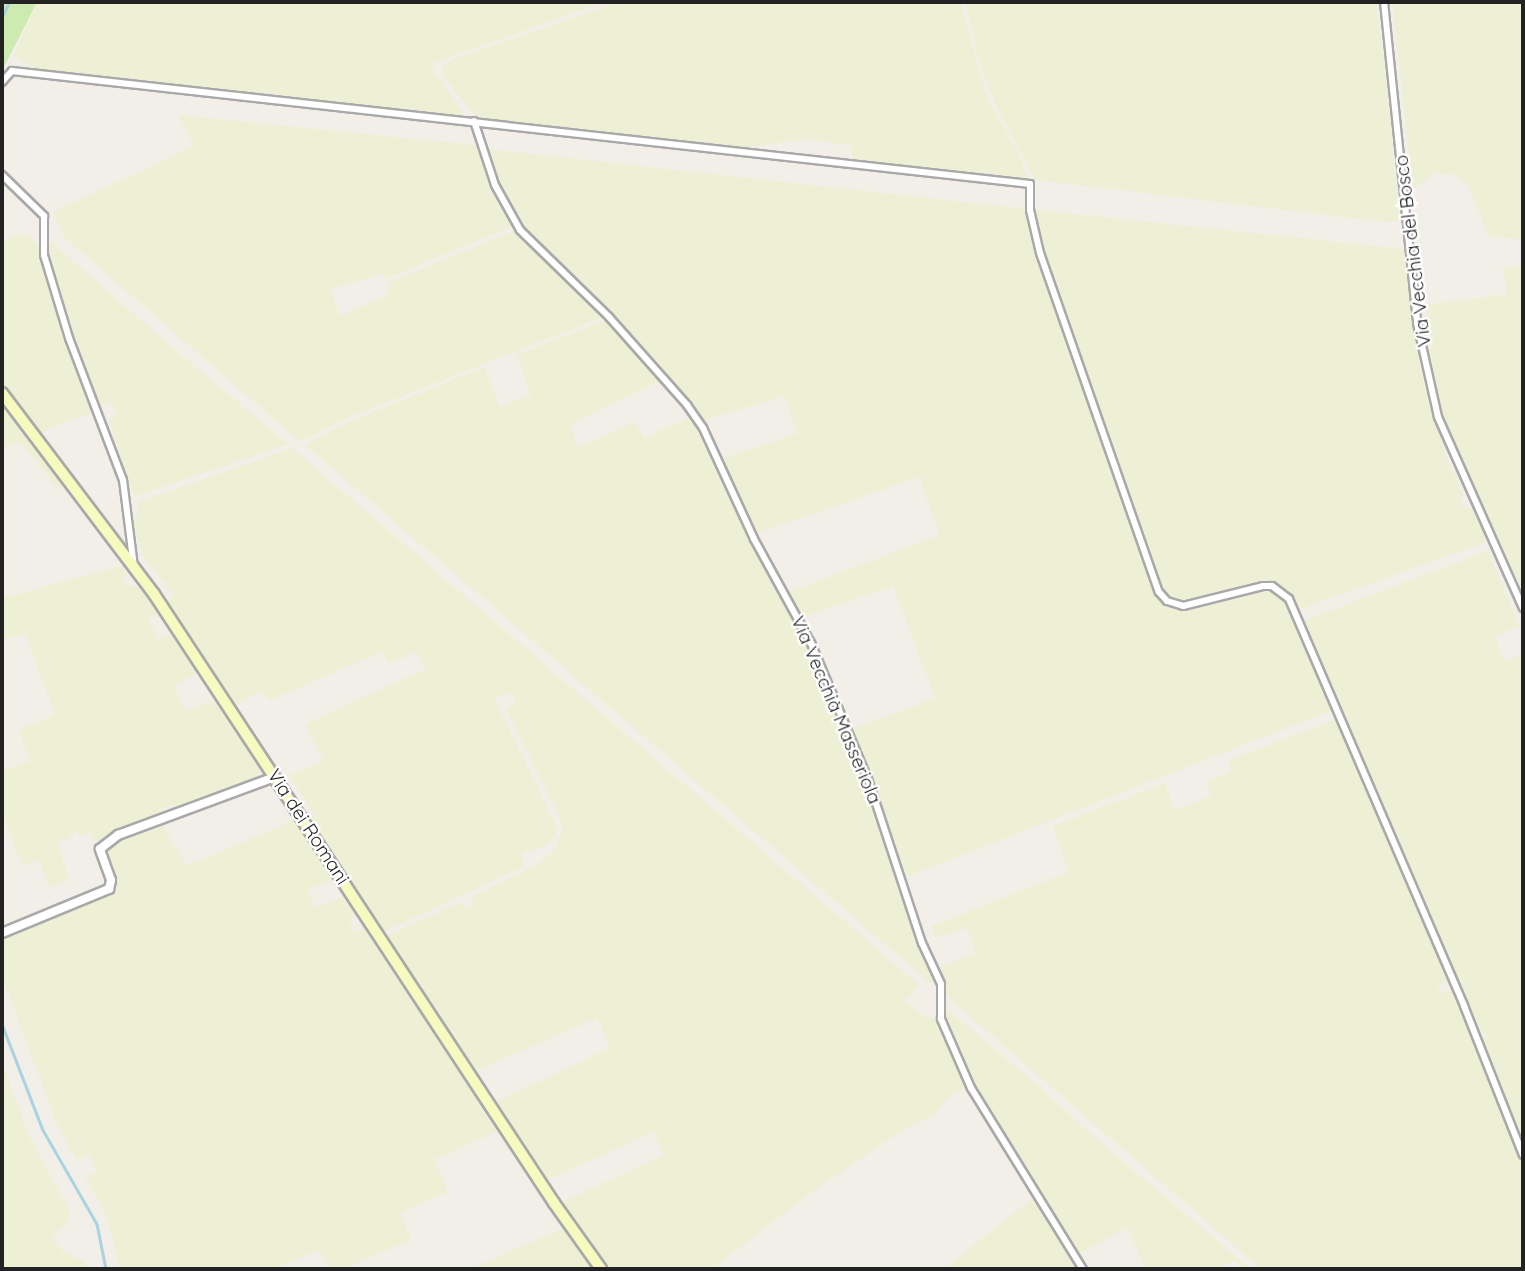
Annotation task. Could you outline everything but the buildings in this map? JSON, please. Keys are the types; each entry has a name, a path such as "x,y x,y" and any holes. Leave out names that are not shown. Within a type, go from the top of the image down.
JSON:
{"main road":[{"name":"Via dei Romani","path":"2,393 134,567 601,1269"}],"street":[{"name":"Via Vecchia del Bosco","path":"1384,2 1410,262 1418,323 1438,417 1523,608"},
{"path":"2,82 12,71 1030,184 1030,210 1040,253 1159,592 1167,600 1183,606 1263,586 1272,586 1289,599 1464,1006 1523,1154"},
{"name":"Via Vecchià Masseriola","path":"474,121 495,185 520,230 609,317 687,405 703,428 754,540 811,643 868,779 919,934 941,984 941,1019 971,1088 1083,1269"},
{"path":"2,175 44,216 43,245 48,267 77,361 123,480 134,567"},
{"path":"2,933 109,889 111,880 100,849 118,835 275,777"}],"green space":[{"path":"2,2 37,2 2,71"},
{"path":"37,2 604,2 434,63 432,68 464,114 463,118 39,71 13,56"},
{"path":"619,2 961,2 991,105 1019,153 1027,178 853,160 851,146 806,139 743,148 477,118 442,75 442,67 451,60"},
{"path":"965,2 1376,2 1399,219 1394,223 1035,180 994,102 977,54"},
{"path":"1392,2 1523,2 1523,240 1488,236 1469,187 1455,175 1434,173 1413,190"},
{"path":"178,115 475,145 485,170 515,225 386,279 382,274 330,289 340,316 386,296 390,282 516,230 606,316 342,420 300,442 64,237 53,212 194,146"},
{"path":"487,149 1026,209 1028,225 1112,474 1155,590 1165,601 1178,608 1261,589 1276,590 1289,603 1333,710 906,877 878,792 852,729 935,698 893,586 803,617 789,592 939,535 919,477 755,534 721,459 797,433 785,396 704,420 583,283 541,246 523,225 495,180"},
{"path":"1036,210 1403,249 1421,373 1447,460 1463,494 1460,505 1473,511 1487,542 1297,610 1290,595 1267,582 1182,603 1164,594 1115,464 1084,365 1041,247 1034,218"},
{"path":"21,234 31,237 38,245 95,411 40,433 2,382 2,241"},
{"path":"49,240 288,444 134,497 109,421 116,414 111,402 99,405 82,362 70,329 47,243"},
{"path":"1502,267 1523,268 1523,592 1452,438 1442,412 1428,348 1432,347 1426,305 1507,294"},
{"path":"603,321 610,321 662,380 570,425 578,447 635,422 644,438 691,416 696,422 751,537 809,646 866,782 916,936 938,981 931,984 305,445 341,425 484,367 500,407 531,395 516,355"},
{"path":"2,404 63,483 59,490 20,442 2,448"},
{"path":"292,448 919,985 906,1001 922,1015 939,1019 967,1087 947,1098 935,1115 897,1134 816,1189 712,1269 611,1269 600,1259 562,1202 664,1155 653,1132 546,1181 496,1102 610,1048 597,1018 476,1071 387,936 461,902 465,909 472,906 470,898 539,864 556,848 562,829 559,816 506,709 516,702 512,695 507,693 494,698 557,827 556,834 546,846 523,853 523,867 383,932 309,817 314,814 289,776 323,760 305,724 425,669 417,652 388,664 381,652 271,700 260,691 235,706 167,601 174,595 147,563 138,541 134,522 139,502"},
{"path":"1487,551 1520,625 1495,637 1505,661 1523,654 1523,1145 1481,1041 1489,1036 1477,1030 1303,621"},
{"path":"121,566 128,575 121,577 127,585 138,587 160,613 148,618 159,639 172,634 198,674 174,685 185,711 216,700 265,774 176,809 174,805 161,809 162,813 94,842 90,833 79,837 77,832 71,834 71,838 57,843 70,880 49,888 39,861 22,866 2,813 2,771 30,761 18,729 55,715 25,634 2,640 2,598"},
{"path":"1337,719 1450,981 1438,986 1440,993 1454,989 1523,1161 1523,1269 1261,1269 952,1001 945,991 939,967 976,953 966,928 936,938 931,926 1069,872 1053,826 1165,783 1175,810 1211,796 1206,782 1231,771 1228,760"},
{"path":"294,820 334,879 308,890 316,908 345,896 357,915 349,920 355,932 365,928 497,1132 435,1159 448,1192 400,1213 411,1240 343,1269 332,1269 319,1250 275,1269 119,1269 107,1216 85,1178 97,1172 89,1156 76,1160 56,1122 2,977 2,936 112,889 114,880 105,851 107,846 160,821 187,866"},
{"path":"943,1006 1251,1269 1245,1269 1235,1261 1217,1269 1146,1269 1127,1228 1078,1254 977,1094 945,1019"},
{"path":"2,1064 31,1140 69,1209 69,1222 52,1238 63,1252 84,1261 89,1269 2,1269"},
{"path":"1035,1196 1079,1269 944,1269"},
{"path":"564,1228 593,1269 470,1269 481,1264"}],"waterway":[{"path":"2,17 9,2"},
{"path":"2,1024 43,1130 97,1224 106,1269"}]}
